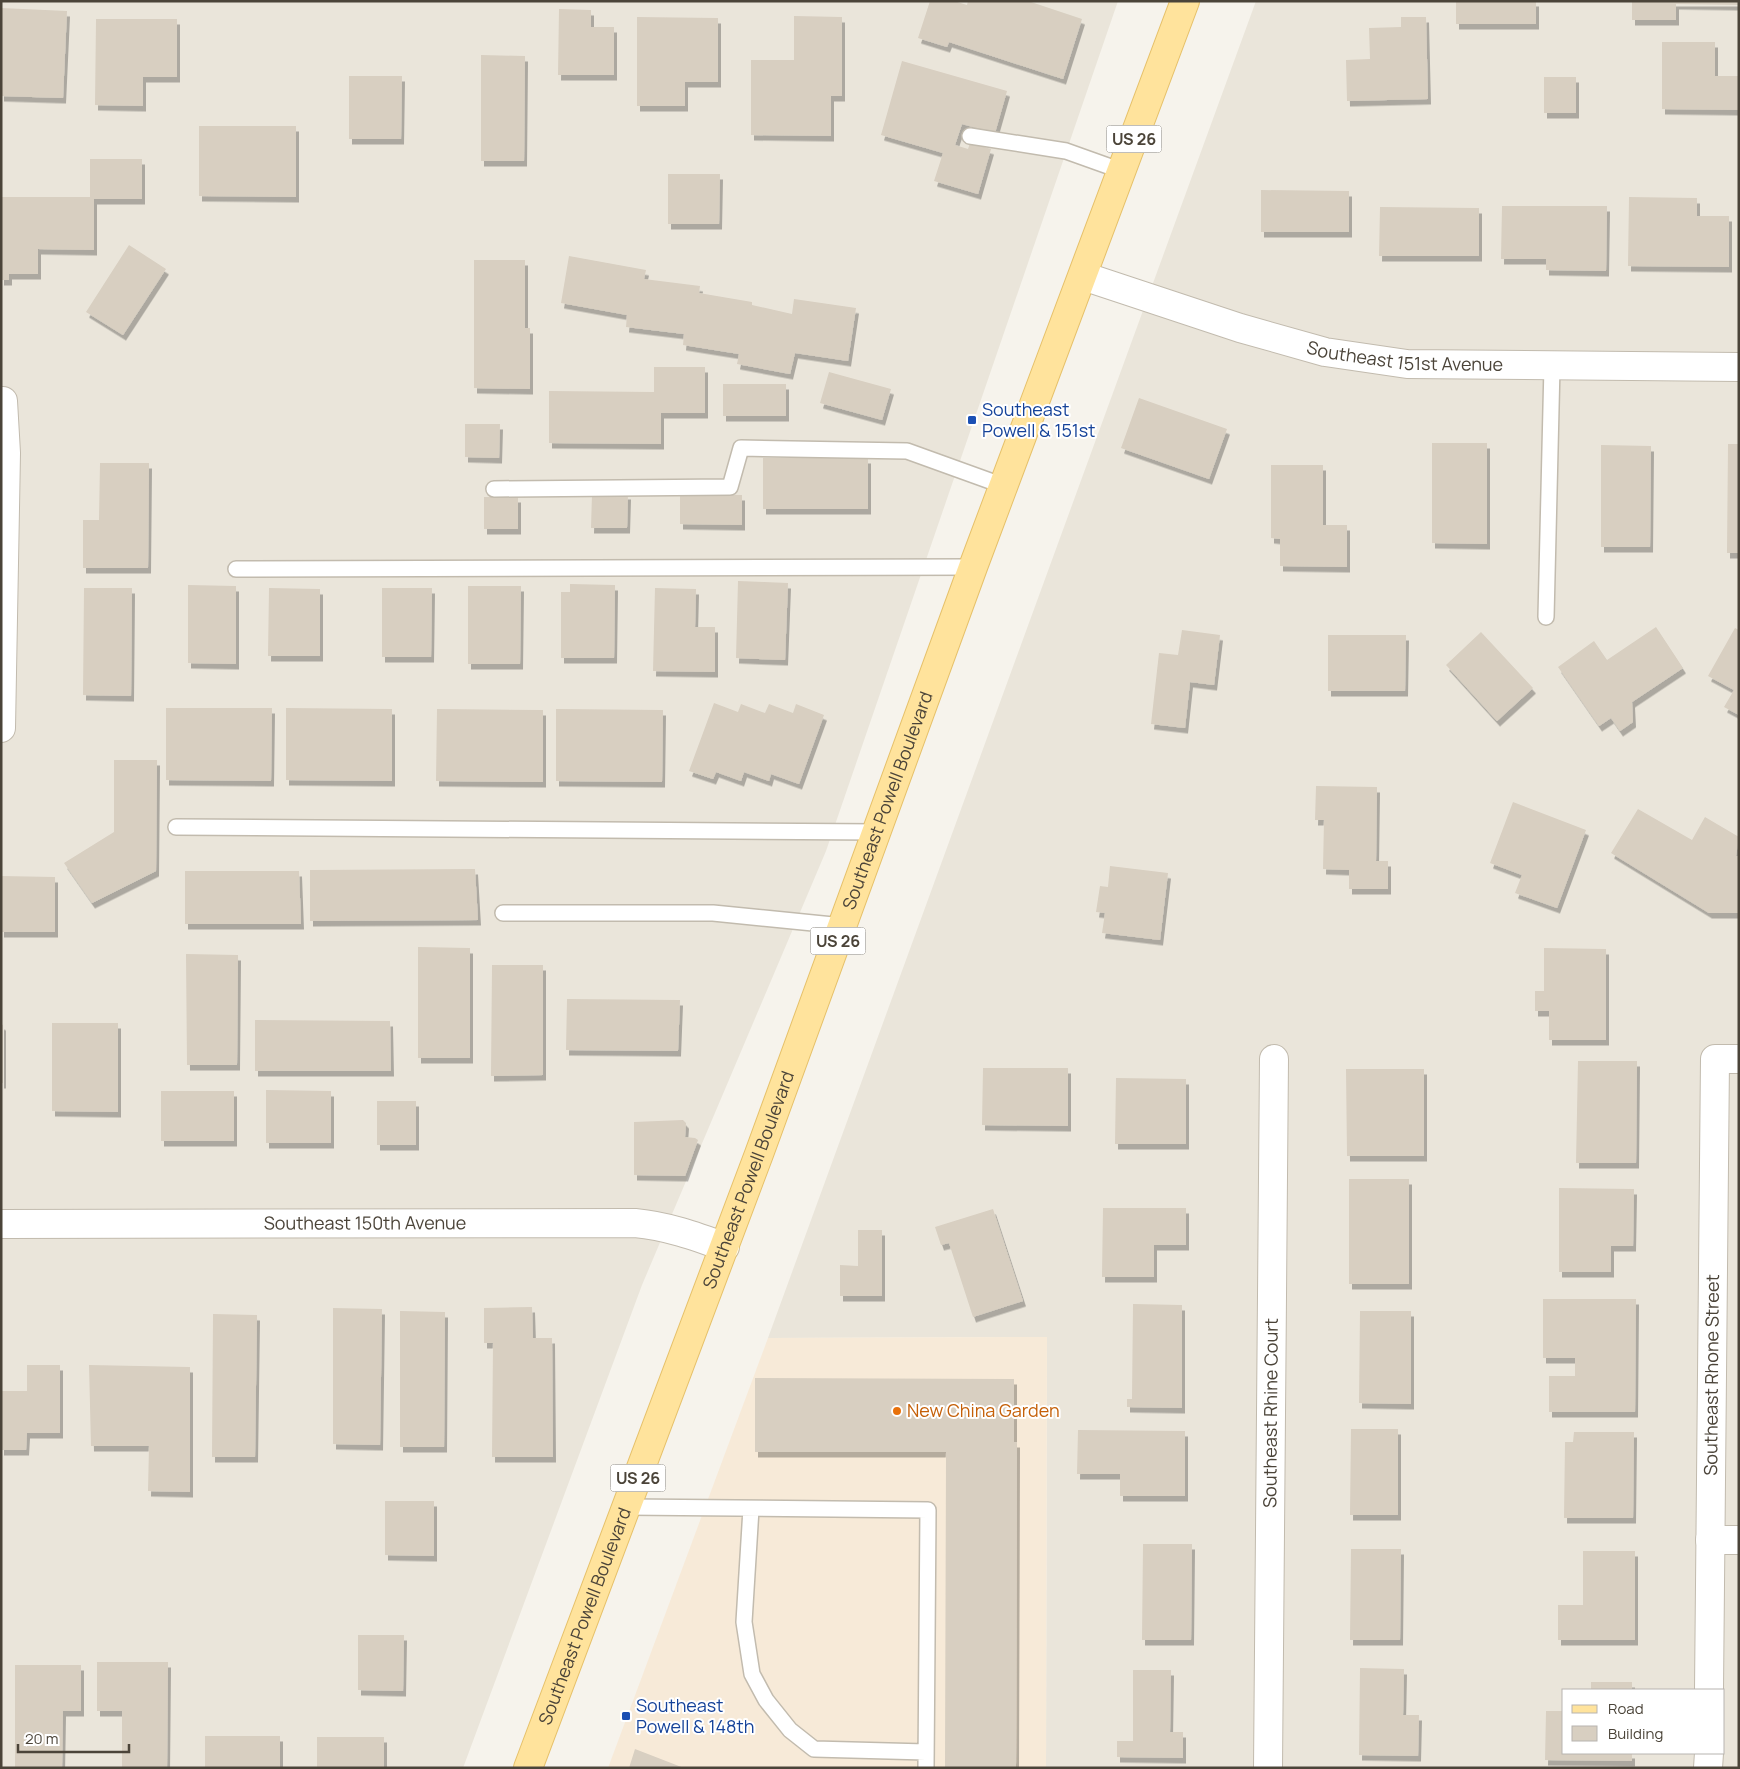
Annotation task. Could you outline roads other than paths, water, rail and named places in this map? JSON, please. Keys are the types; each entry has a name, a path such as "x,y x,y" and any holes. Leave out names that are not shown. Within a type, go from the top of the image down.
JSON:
{"main road":[{"name":"Southeast Powell Boulevard","path":"528,1768 725,1247 1184,1"}],"street":[{"name":"Southeast 151st Avenue","path":"1083,276 1240,328 1324,352 1408,364 1739,367"},
{"path":"1,728 6,453 2,401"},
{"name":"Southeast Rhine Court","path":"1268,1768 1274,1059"},
{"name":"Southeast Rhone Street","path":"1709,1689 1710,1540 1727,1059"},
{"name":"Southeast 150th Avenue","path":"1,1224 636,1223 656,1225 681,1231 725,1247"},
{"path":"1710,1540 1739,1540"},
{"path":"1708,1754 1708,1768"}],"lane":[{"path":"970,136 1066,151 1122,171"},
{"path":"1546,617 1552,366"},
{"path":"494,489 730,487 741,448 907,451 1004,486"},
{"path":"236,569 974,567"},
{"path":"176,827 878,832"},
{"path":"503,913 714,913 844,926"},
{"path":"627,1507 928,1510 926,1768"},
{"path":"751,1509 744,1622 752,1674 766,1700 790,1730 814,1749 926,1752"}],"place":[{"name":"Southeast Powell & 151st","path":"972,420"},
{"name":"New China Garden","path":"897,1411"},
{"name":"Southeast Powell & 148th","path":"626,1716"}]}
